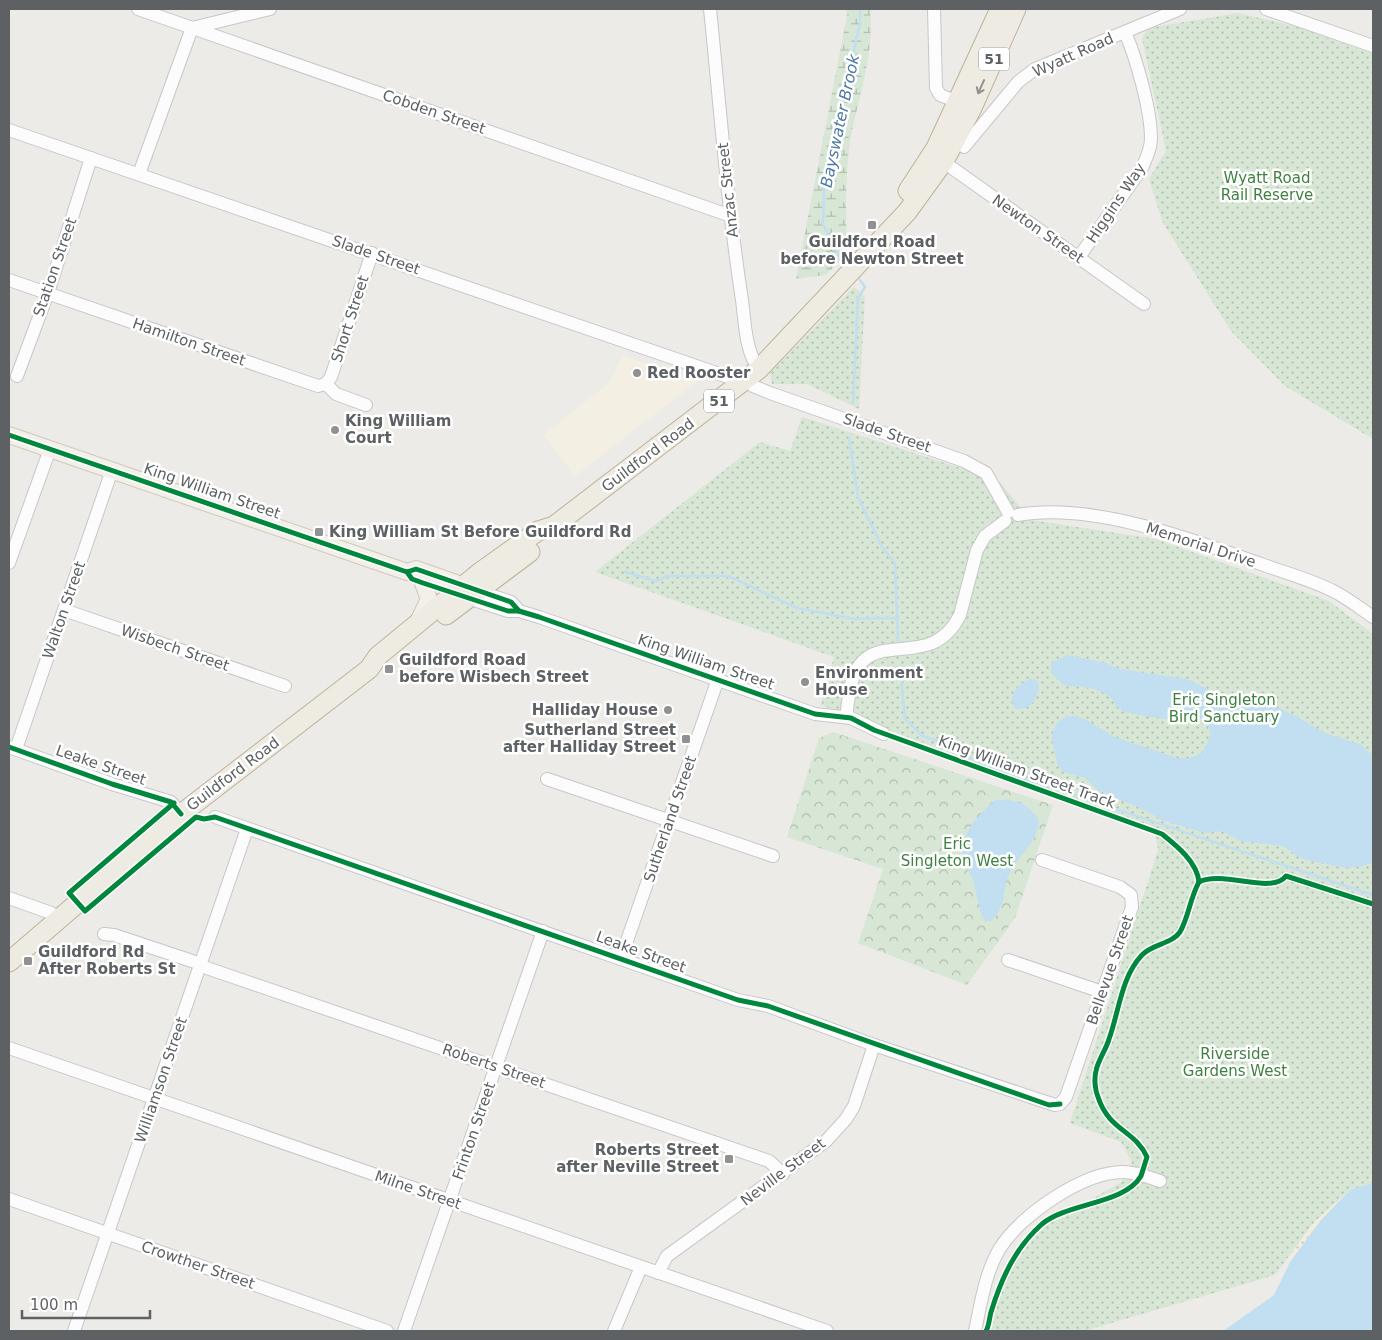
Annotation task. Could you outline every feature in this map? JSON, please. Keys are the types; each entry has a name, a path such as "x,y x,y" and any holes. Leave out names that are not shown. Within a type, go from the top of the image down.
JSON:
{"highway":[{"name":"Guildford Road","path":"964,104 1000,9"},
{"name":"Guildford Road","path":"9,962 181,814 369,669 384,663 538,531 554,526 749,378 817,310 865,254 907,212 938,158 964,104 1016,9"},
{"name":"Guildford Road","path":"369,669 378,656 417,623 465,592"}],"main road":[{"name":"King William Street","path":"9,435 407,572 412,579 423,584 465,592"},
{"name":"King William Street","path":"407,572 416,569 465,592"},
{"path":"417,623 429,599 423,584"}],"street":[{"name":"Cobden Street","path":"138,9 731,216"},
{"path":"140,174 192,28 270,9"},
{"name":"Anzac Street","path":"710,9 731,216 750,349 754,362 749,378"},
{"path":"934,9 936,88 940,95 964,104"},
{"name":"Wyatt Road","path":"964,147 1018,82 1035,69 1180,9"},
{"path":"1266,9 1373,46"},
{"name":"Higgins Way","path":"1079,257 1142,168 1148,154 1151,139 1146,107 1136,60 1125,32"},
{"name":"Slade Street","path":"9,130 372,253 734,379 749,378 753,386 770,393 964,461 986,473 1010,516"},
{"name":"Station Street","path":"17,376 48,293 91,158"},
{"name":"Newton Street","path":"938,158 1144,304"},
{"name":"Short Street","path":"326,384 331,377 372,253"},
{"name":"Hamilton Street","path":"9,280 318,386 326,384 336,394 366,405"},
{"path":"9,563 50,449"},
{"name":"Walton Street","path":"12,748 64,610 112,470"},
{"name":"Memorial Drive","path":"1010,516 1036,512 1064,514 1146,526 1212,546 1335,592 1373,617"},
{"path":"847,717 853,676 862,661 871,654 881,650 928,646 937,642 952,629 960,615 976,550 986,536 1010,516"},
{"name":"King William Street","path":"465,592 511,602 519,611 815,714 827,717 847,717 884,734"},
{"name":"Wisbech Street","path":"64,610 286,686"},
{"name":"Sutherland Street","path":"621,958 718,679"},
{"name":"Leake Street","path":"12,748 112,784 171,802 181,814"},
{"path":"547,779 773,856"},
{"name":"Leake Street","path":"215,817 738,1000 768,1006 874,1045 1049,1105 1060,1104"},
{"name":"Williamson Street","path":"74,1331 247,829"},
{"name":"Bellevue Street","path":"1042,860 1120,886 1131,895 1132,907 1066,1097 1060,1104"},
{"path":"9,898 51,913 58,918"},
{"name":"Frinton Street","path":"404,1331 543,931"},
{"name":"Roberts Street","path":"104,934 114,935 769,1161 782,1174"},
{"path":"1008,960 1102,992"},
{"name":"Neville Street","path":"658,1272 667,1256 826,1141 846,1119 854,1106 874,1045"},
{"name":"Milne Street","path":"9,1048 827,1331"},
{"path":"975,1331 992,1265 1000,1248 1015,1228 1034,1212 1091,1179 1107,1174 1124,1172 1160,1181"},
{"name":"Crowther Street","path":"9,1199 387,1331"},
{"path":"614,1331 641,1267"}],"shaded area":[{"path":"622,355 698,381 575,476 543,435 610,382"}],"green space":[{"path":"846,9 870,9 871,27 864,79 849,149 846,188 847,253 826,275 796,279 847,16"},
{"name":"Wyatt Road Rail Reserve","path":"1238,13 1301,28 1373,54 1373,439 1285,386 1231,331 1163,223 1149,179 1166,151 1142,38 1148,28"},
{"path":"854,287 865,296 859,409 807,384 772,384 770,373"},
{"name":"Eric Singleton Bird Sanctuary","path":"802,417 998,480 1031,520 1156,539 1329,601 1373,634 1373,1184 1350,1190 1314,1222 1275,1275 1084,1331 981,1331 1001,1277 1038,1229 1122,1182 1132,1162 1121,1142 1070,1123 1158,850 1155,829 821,705 834,657 595,572 760,442 790,451"},
{"name":"Eric Singleton West","path":"833,732 1053,805 1015,918 967,985 858,943 883,869 787,837 819,738"}],"sand":[{"path":"1365,1172 1373,1184 1369,1184 1321,1220 1290,1262 1301,1232"}],"water":[{"path":"1067,655 1106,663 1119,669 1187,679 1228,699 1262,701 1294,715 1325,733 1362,745 1373,757 1373,862 1363,866 1346,868 1302,859 1283,846 1241,841 1222,831 1205,833 1161,820 1149,812 1099,791 1085,778 1063,772 1057,763 1052,740 1053,730 1058,722 1066,717 1075,716 1084,719 1115,737 1177,758 1191,758 1202,753 1211,735 1207,726 1198,718 1164,719 1125,712 1110,697 1099,690 1063,685 1051,672 1051,663"},
{"path":"1030,679 1036,680 1039,685 1037,695 1030,706 1016,709 1012,700 1013,695 1018,687"},
{"path":"995,800 1010,800 1025,805 1039,820 1035,836 1009,874 1000,910 991,921 985,921 980,911 973,880 963,859 963,849 964,841 971,826"},
{"path":"1373,1184 1373,1331 1223,1331 1274,1295 1290,1262 1321,1220 1350,1190"}],"waterway":[{"name":"Bayswater Brook","path":"841,260 823,224 824,188 860,23 860,9"},
{"name":"Bayswater Brook","path":"853,403 858,298 865,287 860,280"},
{"name":"Bayswater Brook","path":"849,437 858,497 882,547 895,563 898,640"},
{"path":"625,572 656,581 668,576 728,576 797,608 854,619 896,618"},
{"name":"Bayswater Brook","path":"900,667 905,719 923,736 949,745 981,764 1373,895"}],"cycle path":[{"path":"9,435 407,572 416,569 445,579 511,602 519,611"},
{"name":"King William Street Track","path":"407,572 412,579 423,583 508,611 519,611 539,617 815,714 851,718 874,730 1162,834 1180,849 1190,861 1199,882"},
{"path":"9,747 112,784 171,802 181,814"},
{"path":"174,803 69,893 85,911 196,817 204,819 215,817 738,1000 768,1006 1049,1105 1060,1104"},
{"path":"986,1331 1005,1274 1017,1253 1033,1233 1053,1217 1122,1192 1133,1185 1141,1176 1147,1157 1136,1141 1115,1124 1103,1108 1097,1094 1096,1071 1108,1043 1121,995 1129,974 1146,951 1172,939 1180,932 1199,882 1209,879 1221,879 1270,883 1279,881 1286,876 1373,904"}],"place":[{"name":"Guildford Road before Newton Street","path":"872,225"},
{"name":"Red Rooster","path":"637,373"},
{"name":"King William Court","path":"335,430"},
{"name":"King William St Before Guildford Rd","path":"319,532"},
{"name":"Guildford Road before Wisbech Street","path":"389,669"},
{"name":"Environment House","path":"805,682"},
{"name":"Halliday House","path":"668,710"},
{"name":"Sutherland Street after Halliday Street","path":"686,739"},
{"name":"Guildford Rd After Roberts St","path":"28,961"},
{"name":"Roberts Street after Neville Street","path":"729,1159"}],"park label":[{"name":"Riverside Gardens West","path":"1235,1062"}]}
